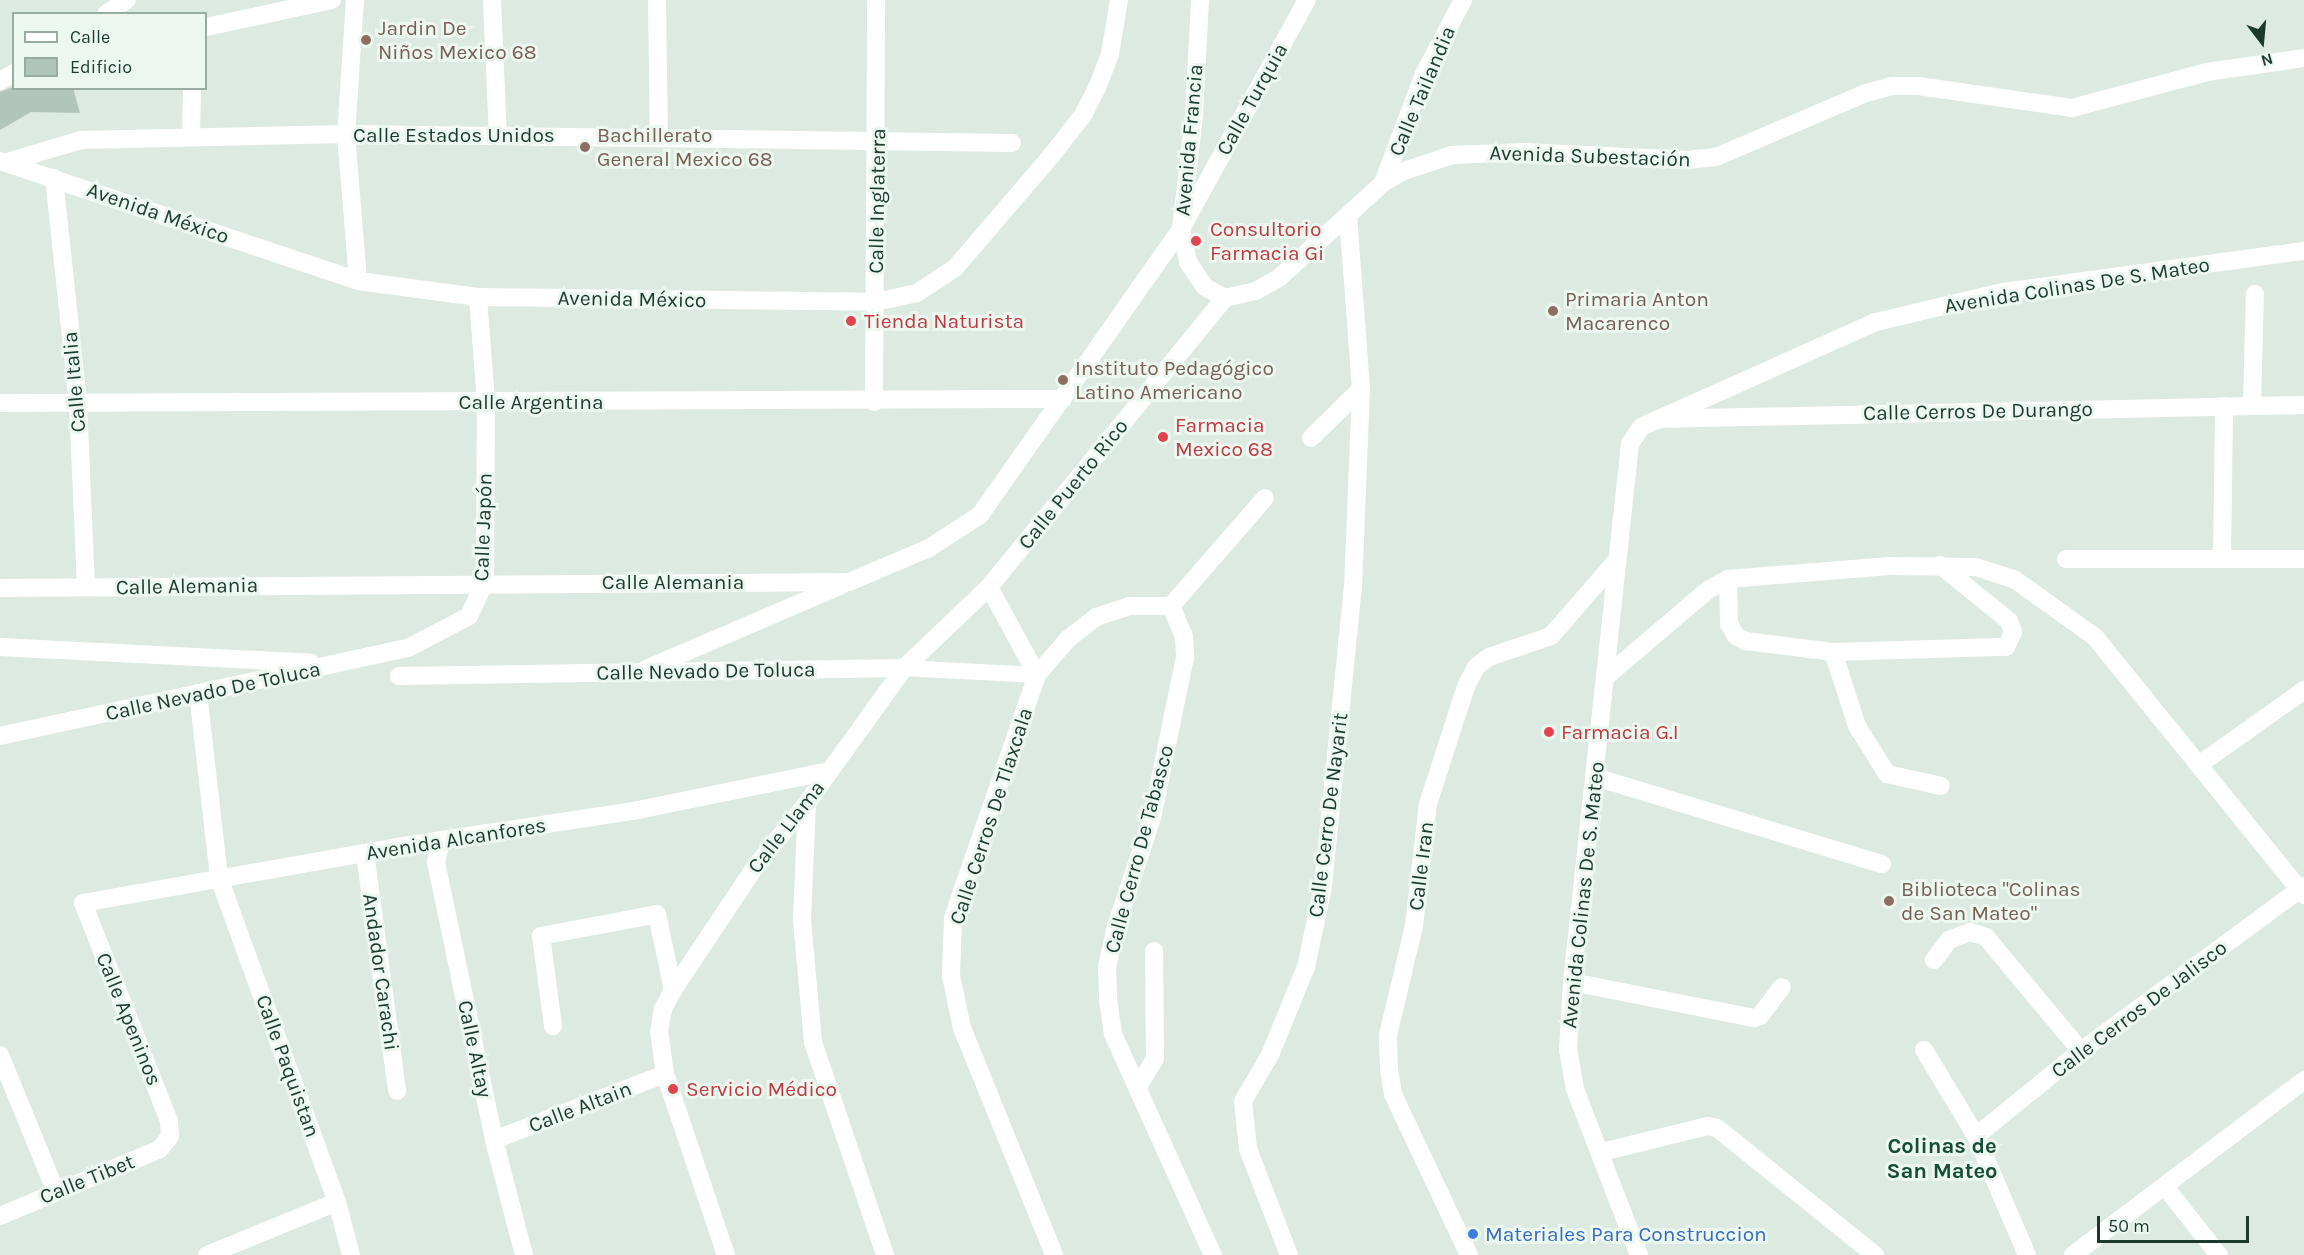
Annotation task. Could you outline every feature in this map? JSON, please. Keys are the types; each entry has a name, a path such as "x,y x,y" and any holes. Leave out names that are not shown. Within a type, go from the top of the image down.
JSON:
{"street":[{"path":"109,12 127,0"},
{"path":"207,27 332,0"},
{"path":"355,0 346,134 358,280"},
{"path":"492,0 498,135"},
{"path":"657,0 659,137"},
{"name":"Calle Inglaterra","path":"874,402 878,141 876,0"},
{"name":"Avenida México","path":"4,161 358,280 478,297 876,302 916,292 955,268 1051,156 1083,115 1097,88 1110,54 1119,0"},
{"name":"Avenida Francia","path":"1200,0 1194,116 1180,229 1188,262 1205,287 1225,298"},
{"name":"Calle Turquia","path":"1180,229 1307,0"},
{"name":"Calle Tailandia","path":"1383,183 1424,74 1463,0"},
{"name":"Avenida Subestación","path":"1225,298 1256,291 1280,277 1383,183 1432,160 1487,152 1688,160 1716,157 1866,93 1892,86 1918,86 2072,108 2207,72 2304,58"},
{"path":"191,137 192,90"},
{"name":"Calle Estados Unidos","path":"4,161 81,140 346,134 1012,143"},
{"name":"Calle Italia","path":"54,178 78,403 86,587"},
{"path":"1311,438 1360,389 1348,215"},
{"name":"Calle Alemania","path":"0,588 485,582 849,582 929,548 980,515 1180,229"},
{"name":"Avenida Colinas De S. Mateo","path":"1639,1255 1602,1152 1575,1089 1568,1050 1572,982 1608,675 1617,560 1630,444 1641,427 1653,419 1876,322 2003,292 2304,251"},
{"path":"2252,405 2254,294"},
{"name":"Calle Japón","path":"340,665 408,648 470,616 485,582 486,402 478,297"},
{"name":"Calle Puerto Rico","path":"989,587 1225,298"},
{"name":"Calle Cerro De Nayarit","path":"1290,1254 1248,1149 1243,1101 1270,1055 1306,968 1323,886 1353,588 1360,389"},
{"name":"Calle Argentina","path":"0,403 874,402 1063,399"},
{"name":"Calle Cerros De Durango","path":"1653,419 2304,405"},
{"path":"2222,558 2224,406"},
{"path":"1037,675 1068,639 1096,617 1129,606 1171,606 1265,498"},
{"path":"2066,559 2304,559"},
{"name":"Calle Iran","path":"1462,1236 1393,1094 1389,1070 1388,1035 1414,926 1428,804 1466,686 1476,667 1489,657 1551,636 1617,560"},
{"path":"1608,675 1708,590 1728,579 1940,565 1976,567 2014,579 2095,637 2302,890"},
{"path":"1728,579 1728,624 1736,636 1746,641 1833,652 2007,646 2013,632 2009,621 1940,565"},
{"path":"639,672 849,582"},
{"path":"904,668 989,587 1037,675"},
{"name":"Calle Cerro De Tabasco","path":"1171,606 1184,636 1185,657 1152,818 1107,967 1113,1034 1139,1085 1213,1255"},
{"name":"Calle Nevado De Toluca","path":"0,647 340,665"},
{"path":"1833,652 1857,726 1887,774 1941,786"},
{"name":"Calle Nevado De Toluca","path":"0,736 340,665"},
{"path":"904,668 1037,675"},
{"name":"Calle Nevado De Toluca","path":"399,676 904,668"},
{"name":"Calle Llama","path":"726,1255 665,1074 659,1031 663,1009 673,990 755,867 807,803 904,668"},
{"name":"Calle Cerros De Tlaxcala","path":"1037,675 953,918 951,976 962,1028 1054,1255"},
{"path":"2200,764 2304,690"},
{"name":"Calle Paquistan","path":"198,693 219,878 337,1202 351,1255"},
{"name":"Avenida Alcanfores","path":"83,903 365,853 638,810 829,771"},
{"path":"1595,777 1882,864"},
{"path":"807,803 802,919 813,1042 885,1255"},
{"name":"Calle Altay","path":"441,842 436,862 494,1140 524,1255"},
{"name":"Andador Carachi","path":"365,853 397,1091"},
{"name":"Calle Cerros De Jalisco","path":"1976,1136 2081,1051 2302,890"},
{"name":"Calle Apeninos","path":"83,903 169,1121 170,1136"},
{"path":"553,1026 541,936 657,914 673,990"},
{"path":"1934,960 1949,940 1970,932 1986,938 2081,1051"},
{"path":"1139,1085 1155,1058 1154,951"},
{"path":"1572,982 1754,1018 1760,1016 1782,987"},
{"path":"1924,1050 1976,1136 2027,1255"},
{"path":"0,1055 55,1190"},
{"name":"Calle Altain","path":"494,1140 665,1074"},
{"path":"2073,1255 2166,1188 2304,1080"},
{"path":"1602,1152 1708,1126 1717,1128 1875,1255"},
{"name":"Calle Tibet","path":"0,1216 55,1190 160,1149 170,1136"},
{"path":"2166,1188 2219,1255"},
{"path":"207,1255 337,1202"},
{"path":"1462,1236 1468,1255"},
{"path":"1462,1236 1476,1255"}],"building":[{"path":"10,88 12,90 74,90 80,113 31,112 0,130 0,92"}],"place":[{"name":"Jardin De Niños Mexico 68","path":"366,40"},
{"name":"Bachillerato General Mexico 68","path":"585,147"},
{"name":"Consultorio Farmacia Gi","path":"1196,241"},
{"name":"Primaria Anton Macarenco","path":"1553,311"},
{"name":"Tienda Naturista","path":"851,321"},
{"name":"Instituto Pedagógico Latino Americano","path":"1063,380"},
{"name":"Farmacia Mexico 68","path":"1163,437"},
{"name":"Farmacia G.I","path":"1549,732"},
{"name":"Biblioteca \"Colinas de San Mateo\"","path":"1889,901"},
{"name":"Servicio Médico","path":"673,1089"},
{"name":"Materiales Para Construccion","path":"1473,1234"}],"district":[{"name":"Colinas de San Mateo","path":"1942,1158"}]}
